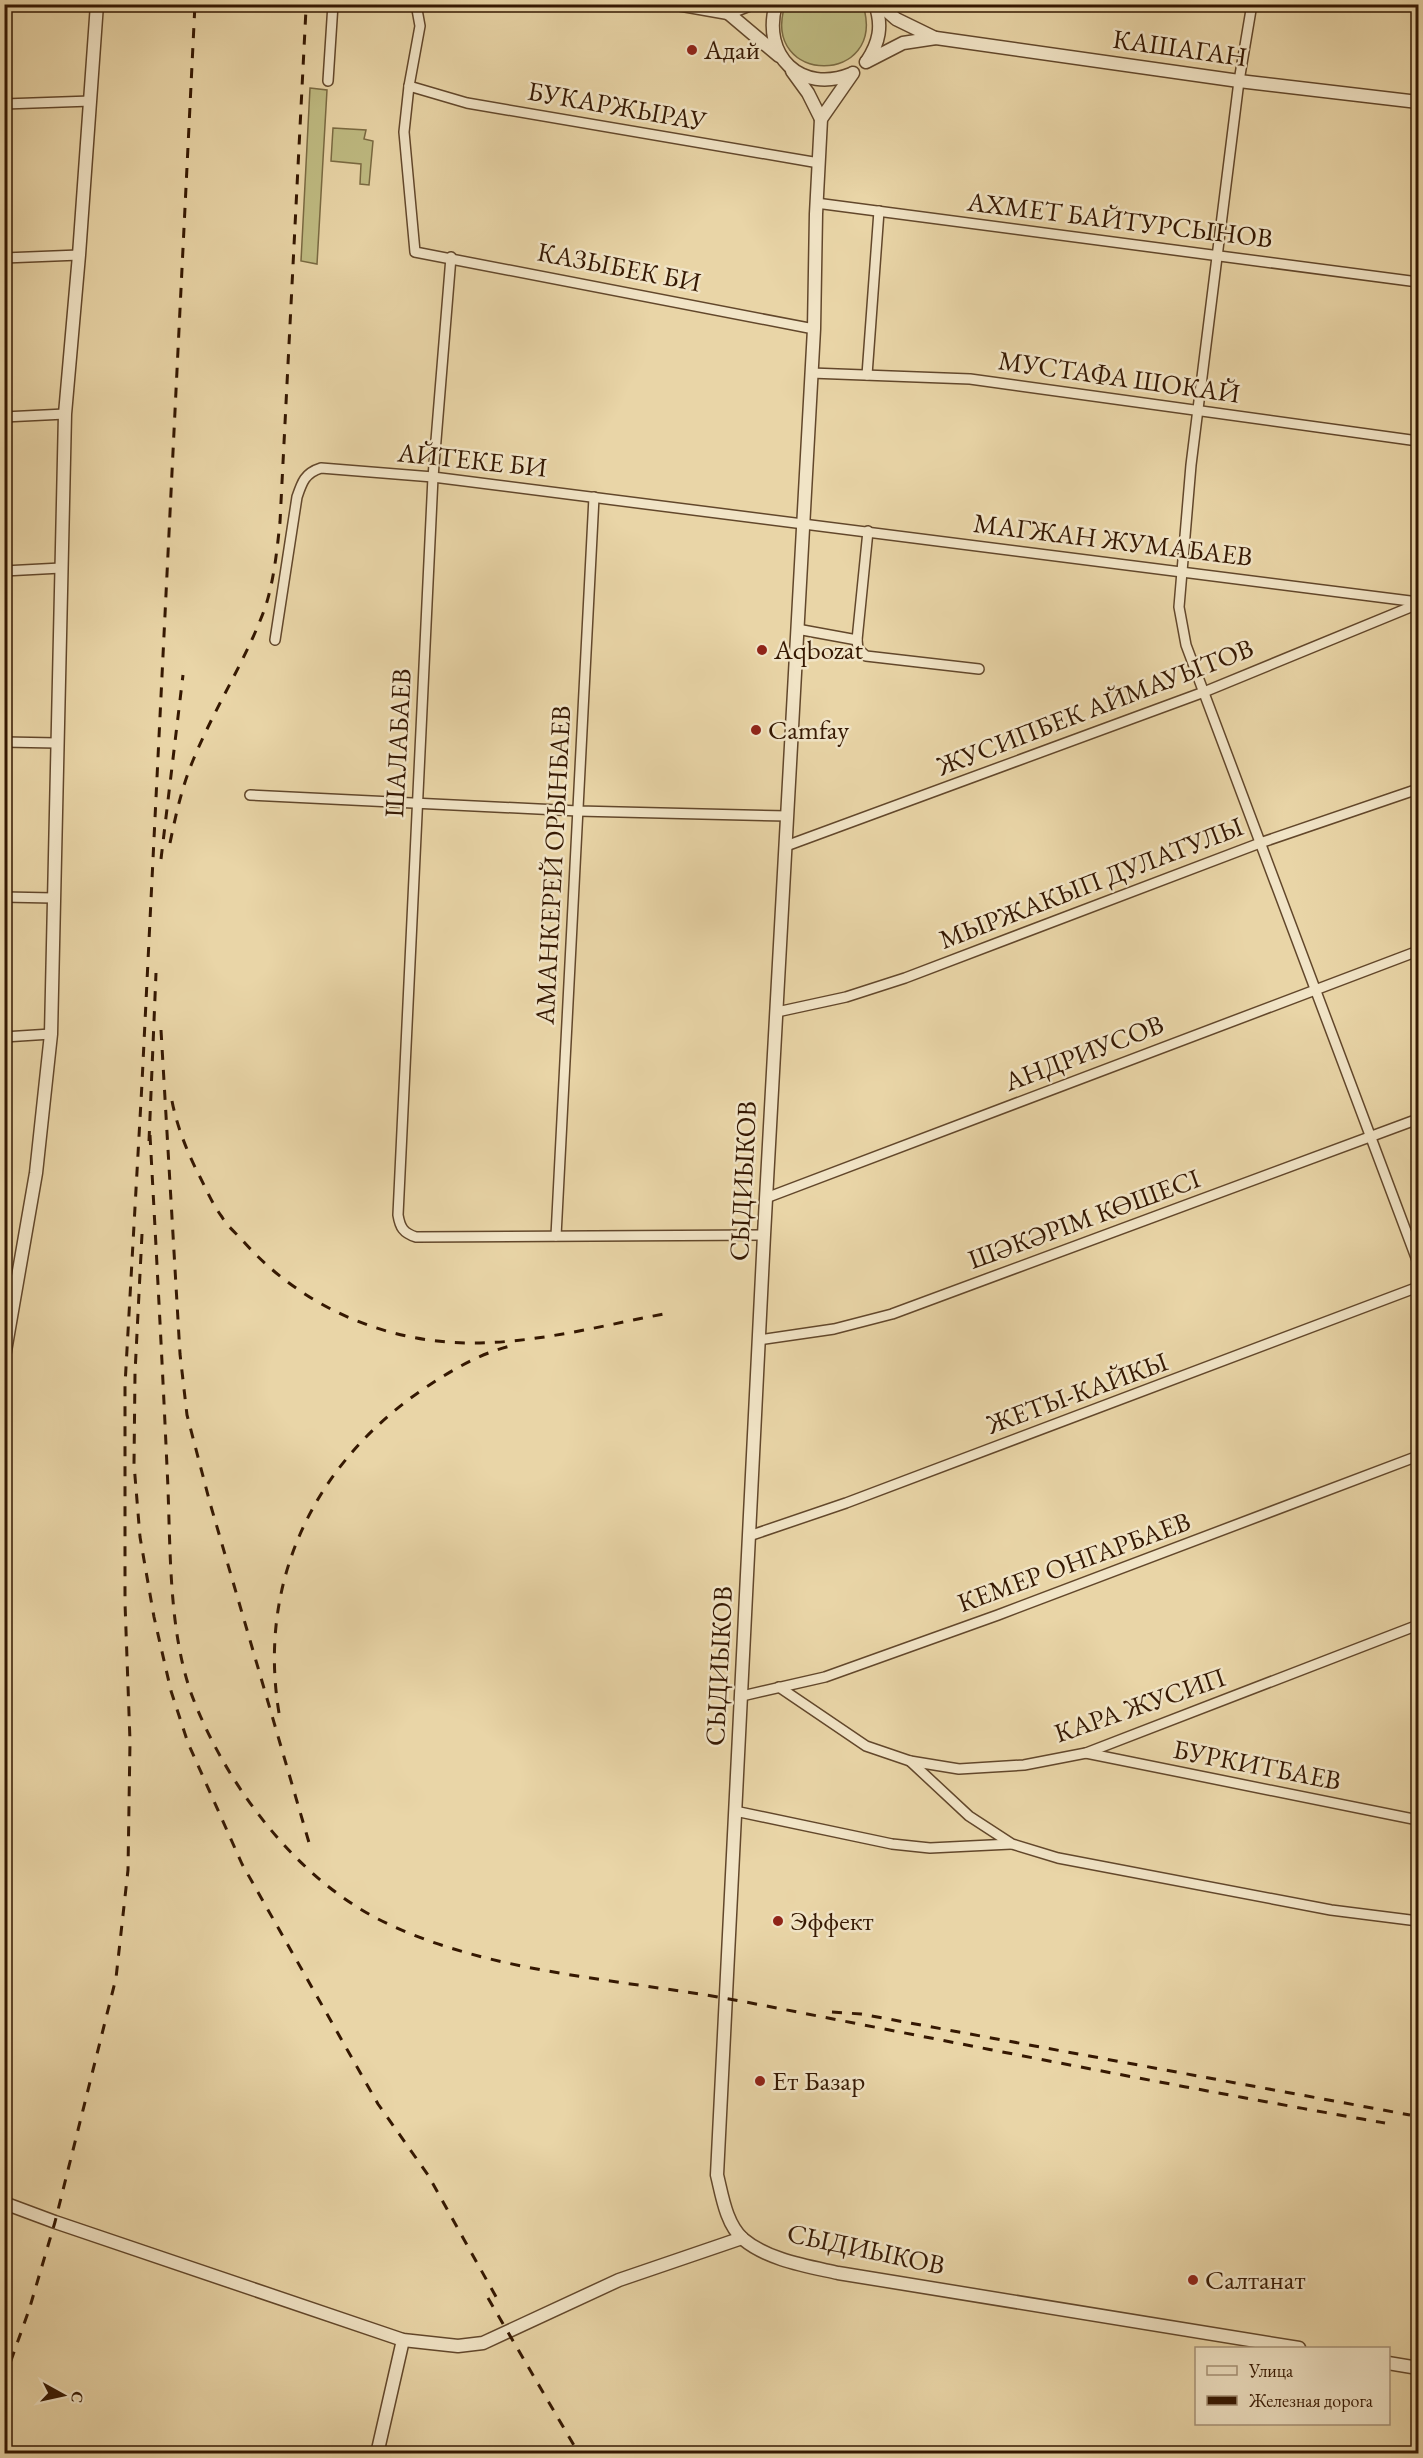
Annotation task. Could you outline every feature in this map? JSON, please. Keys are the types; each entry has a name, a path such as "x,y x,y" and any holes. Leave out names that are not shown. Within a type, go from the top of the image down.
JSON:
{"street":[{"path":"4,1356 36,1173 51,1034 65,414 80,255 97,4"},
{"path":"328,81 333,4"},
{"path":"409,86 420,26 416,4"},
{"path":"676,4 728,13 803,76 819,80 837,80 853,73"},
{"path":"728,13 751,4"},
{"path":"776,4 772,19 772,36 778,52 808,93 821,119 853,73 866,62 903,43 936,38"},
{"path":"877,4 896,19 936,38"},
{"path":"866,62 875,48 880,32 877,4"},
{"path":"1252,4 1239,81 1216,255 1179,607 1186,645 1419,1263"},
{"name":"КАШАГАН","path":"936,38 1239,81 1419,102"},
{"name":"БУКАРЖЫРАУ","path":"409,86 467,103 819,164"},
{"name":"КАЗЫБЕК БИ","path":"409,86 404,132 415,252 451,257 814,329"},
{"path":"4,104 91,100"},
{"name":"СЫДИЫКОВ","path":"821,119 816,203 814,329 801,522 788,816 764,1235 717,2175 727,2213 742,2238 760,2249 792,2262 838,2273 1287,2347"},
{"name":"АХМЕТ БАЙТУРСЫНОВ","path":"816,203 1419,282"},
{"path":"867,375 879,211"},
{"path":"4,258 80,255"},
{"name":"ШАЛАБАЕВ","path":"451,257 433,477 398,1215 403,1231 416,1237 556,1236"},
{"name":"МУСТАФА ШОКАЙ","path":"811,373 970,380 1419,441"},
{"path":"4,417 65,414"},
{"name":"АЙТЕКЕ БИ","path":"274,640 297,497 302,481 309,471 321,468 433,477 801,522"},
{"name":"АМАНКЕРЕЙ ОРЫНБАЕВ","path":"556,1236 594,497"},
{"name":"МАГЖАН ЖУМАБАЕВ","path":"801,522 1419,603"},
{"path":"868,531 858,649 866,656 980,669"},
{"path":"4,571 61,568"},
{"name":"ЖУСИПБЕК АЙМАУЫТОВ","path":"786,846 1204,692 1419,603"},
{"path":"797,628 857,640"},
{"path":"4,742 57,743"},
{"name":"МЫРЖАКЫП ДУЛАТУЛЫ","path":"777,1012 846,997 905,978 1260,843 1419,789"},
{"path":"250,795 578,811 788,816"},
{"path":"4,897 53,898"},
{"name":"АНДРИУСОВ","path":"766,1198 1419,951"},
{"path":"4,1037 51,1034"},
{"name":"ШӘКӘРІМ КӨШЕСІ","path":"759,1340 834,1329 892,1314 1419,1119"},
{"path":"556,1236 764,1235"},
{"path":"4,1278 17,1282"},
{"name":"ЖЕТЫ-КАЙКЫ","path":"749,1536 846,1503 1419,1287"},
{"name":"КЕМЕР ОНГАРБАЕВ","path":"742,1696 825,1677 998,1615 1419,1456"},
{"name":"КАРА ЖУСИП","path":"779,1687 866,1746 910,1761 958,1769 1024,1765 1086,1753 1419,1625"},
{"name":"БУРКИТБАЕВ","path":"1086,1753 1419,1820"},
{"path":"910,1761 969,1816 1012,1844 1069,1860 1331,1910 1419,1921"},
{"path":"735,1812 892,1844 930,1848 1012,1844"},
{"path":"4,2203 403,2340 458,2346 483,2343 619,2280 742,2238"},
{"path":"377,2454 403,2340"},
{"path":"1390,2363 1419,2368"}],"shaded area":[{"path":"785,5 863,5 866,32 858,51 843,62 824,66 805,62 790,51 782,32"},
{"path":"310,88 327,90 317,264 301,261"},
{"path":"333,128 366,130 364,139 373,141 369,185 360,184 361,164 331,161"}],"railway":[{"path":"4,2380 29,2310 55,2222 116,1978 128,1870 130,1741 125,1603 125,1385 195,4"},
{"path":"170,843 190,769 265,608 275,565 280,522 306,9"},
{"path":"161,859 183,675"},
{"path":"149,1141 156,973"},
{"path":"161,1030 180,1354 187,1415 210,1503 310,1846"},
{"path":"172,1101 191,1159 213,1203 226,1223 266,1264 291,1284 318,1302 346,1316 376,1328 407,1336 472,1343 546,1337 669,1313"},
{"path":"150,1135 172,1581 183,1666 205,1727 243,1793 266,1824 320,1880 350,1903 382,1921 470,1954 516,1965 751,2003 1147,2080 1385,2123"},
{"path":"142,1234 135,1373 134,1464 140,1537 154,1617 171,1691 188,1743 242,1864 378,2104 428,2175 500,2304"},
{"path":"279,1713 274,1664 277,1617 287,1572 302,1529 325,1489 353,1451 386,1418 425,1388 456,1369 487,1353 510,1346"},
{"path":"832,2012 861,2014 1410,2115"},
{"path":"488,2298 579,2454"}],"place":[{"name":"Адай","path":"692,50"},
{"name":"Aqbozat","path":"762,650"},
{"name":"Camfay","path":"756,730"},
{"name":"Эффект","path":"778,1921"},
{"name":"Ет Базар","path":"760,2081"},
{"name":"Салтанат","path":"1193,2280"}]}
